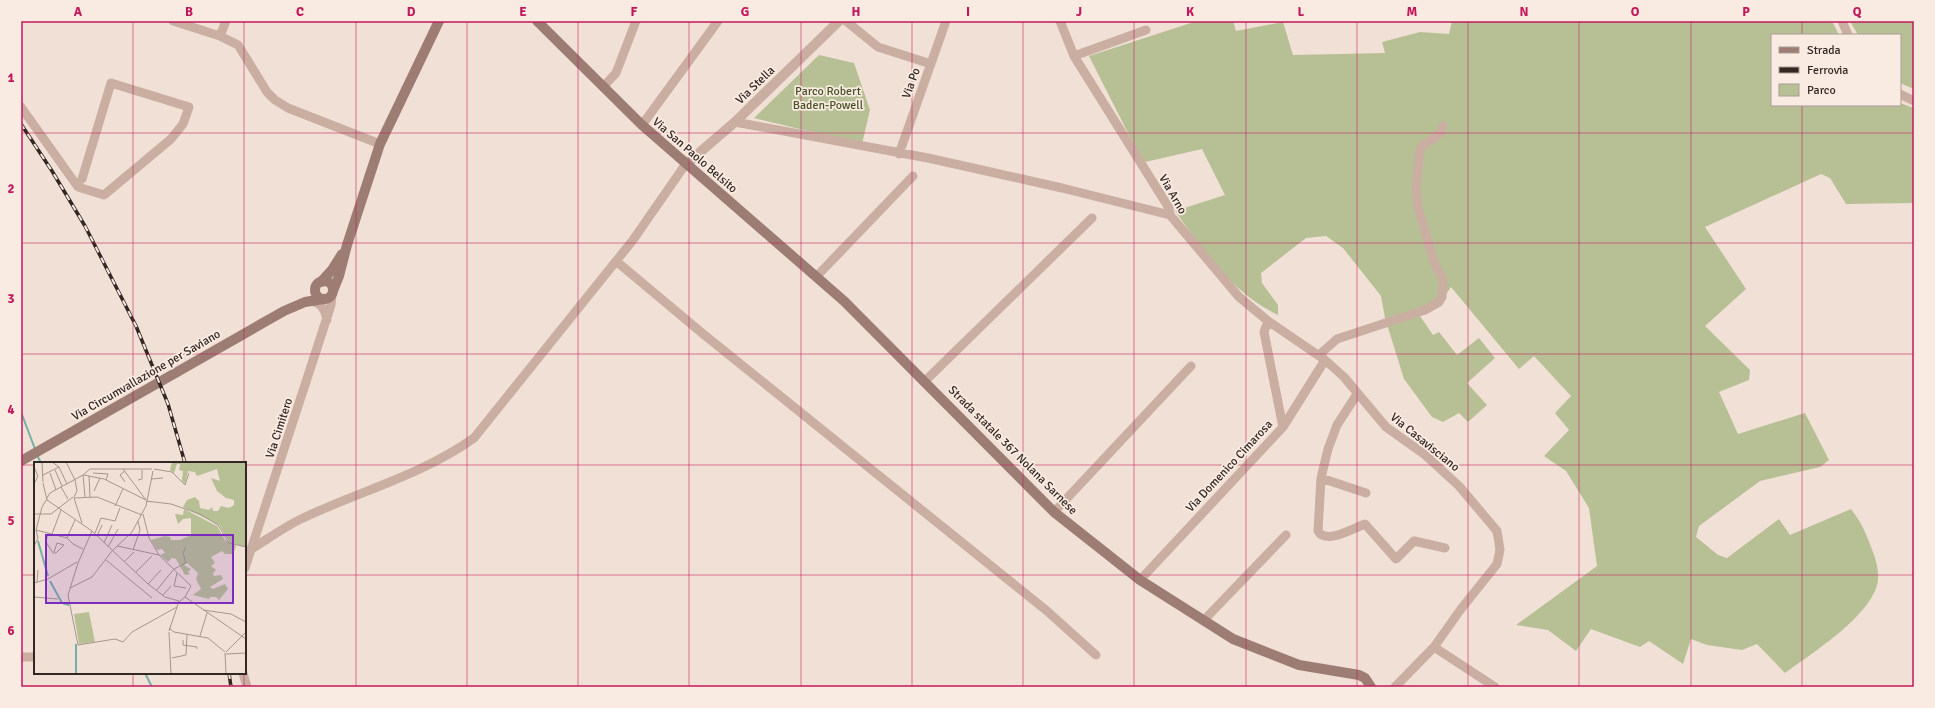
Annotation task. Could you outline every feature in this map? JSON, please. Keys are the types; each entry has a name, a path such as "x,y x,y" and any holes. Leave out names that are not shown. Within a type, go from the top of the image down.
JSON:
{"main road":[{"name":"Via Circumvallazione per Saviano","path":"284,311 330,295 339,276 347,245 380,144 439,21"},
{"name":"Via San Paolo Belsito","path":"537,21 642,125 844,301"},
{"name":"Via Circumvallazione per Saviano","path":"22,461 284,311 318,284 340,258 347,245"},
{"path":"329,283 330,295 316,295 318,284 329,283"},
{"name":"Strada statale 367 Nolana Sarnese","path":"844,301 1054,512 1140,580 1233,639 1299,664 1359,675 1364,678 1371,687"}],"street":[{"path":"173,21 220,36 238,45 267,92 275,100 294,111 380,144"},
{"path":"220,36 226,21"},
{"path":"603,87 616,73 636,21"},
{"path":"642,125 718,21"},
{"name":"Via Stella","path":"685,164 735,122 839,21"},
{"path":"846,21 878,48 931,64"},
{"name":"Via Po","path":"899,154 946,21"},
{"name":"Via Arno","path":"1060,21 1074,56 1169,208 1170,215 1238,297 1268,321 1322,357"},
{"path":"1842,21 1848,34"},
{"path":"1074,56 1146,30"},
{"path":"21,107 78,188 104,195 171,139 183,124 189,108 111,83 82,179"},
{"path":"1901,94 1914,101"},
{"path":"735,122 1062,188 1170,215"},
{"name":"Via Domenico Cimarosa","path":"1140,580 1283,427 1322,357 1337,339 1425,310 1439,302 1442,297 1443,280 1434,262 1423,224 1416,189 1420,149 1424,144 1440,135 1443,126"},
{"path":"253,548 302,518 417,471 456,450 474,438 616,261 685,164"},
{"path":"816,277 913,176"},
{"path":"925,381 1092,218"},
{"path":"616,261 702,333 1041,606 1096,655"},
{"name":"Via Cimitero","path":"246,566 327,320 331,305 330,295"},
{"path":"309,302 315,302 322,306 327,320"},
{"path":"1268,321 1264,332 1283,427"},
{"name":"Via Casavisciano","path":"1322,357 1344,377 1386,427 1424,454 1459,486 1497,531 1500,550 1497,564 1434,646 1395,687"},
{"path":"1054,512 1191,366"},
{"path":"1357,394 1337,425 1328,448 1321,478 1317,526 1320,534 1327,537 1335,536 1365,524 1396,559 1414,541 1445,548"},
{"path":"1321,478 1366,493"},
{"path":"1204,620 1286,535"},
{"path":"1434,646 1495,687"},
{"path":"21,657 34,657"},
{"path":"243,674 247,687"}],"green space":[{"path":"1197,21 1233,21 1236,31 1283,22 1293,55 1385,53 1382,42 1420,32 1449,34 1452,21 1832,21 1838,34 1771,34 1771,106 1901,106 1901,103 1914,108 1914,203 1846,204 1830,178 1821,174 1705,227 1746,289 1705,326 1750,370 1749,380 1719,392 1738,434 1805,413 1829,460 1820,467 1760,481 1699,526 1696,537 1718,555 1727,558 1779,519 1790,535 1851,509 1867,536 1877,567 1878,579 1874,592 1866,605 1855,619 1840,632 1785,673 1757,644 1742,650 1707,645 1691,639 1683,664 1649,641 1640,647 1591,629 1576,651 1548,630 1516,625 1597,566 1589,508 1566,471 1544,456 1569,430 1555,413 1571,396 1534,356 1519,369 1451,287 1445,296 1420,316 1433,335 1439,332 1457,355 1479,338 1495,358 1467,383 1487,405 1468,422 1459,413 1443,422 1432,417 1404,379 1385,318 1381,296 1343,248 1326,236 1306,238 1261,273 1262,283 1278,305 1278,315 1262,306 1233,283 1220,270 1175,211 1225,195 1202,149 1145,162 1131,139 1089,56"},
{"path":"1850,21 1914,21 1914,89 1901,83 1901,34 1857,34"},
{"name":"Parco Robert Baden-Powell","path":"819,55 854,63 870,110 862,144 754,118"}],"waterway":[{"path":"21,412 35,449"},
{"path":"37,455 40,462"},
{"path":"146,674 152,687"}],"railway":[{"path":"21,124 52,171 85,226 136,326 168,404 185,462"},
{"path":"229,674 231,687"}]}
